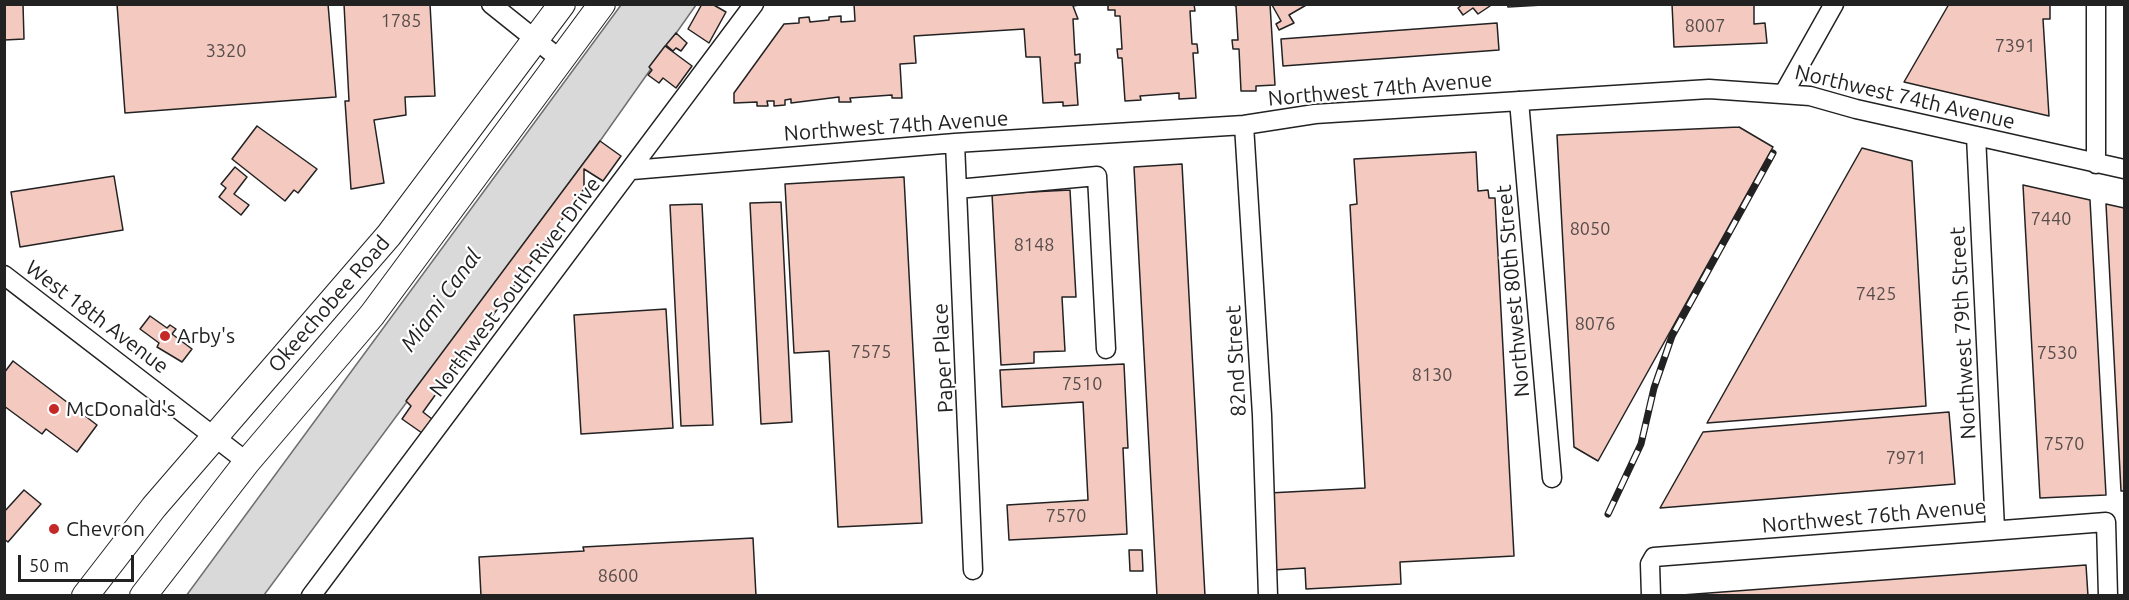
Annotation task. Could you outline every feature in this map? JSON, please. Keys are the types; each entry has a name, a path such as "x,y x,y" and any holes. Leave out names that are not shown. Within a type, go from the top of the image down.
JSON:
{"highway":[{"name":"Okeechobee Road","path":"85,596 148,514 390,235 562,4"},
{"name":"Okeechobee Road","path":"143,596 247,462 372,315 602,4"}],"street":[{"path":"491,4 561,60"},
{"name":"Northwest South River Drive","path":"311,596 754,4"},
{"path":"1784,93 1834,4"},
{"path":"2096,4 2096,164"},
{"name":"Northwest 74th Avenue","path":"632,170 955,143 1244,124 1315,114 1709,89 1784,93 2124,170"},
{"name":"Northwest 80th Street","path":"1519,101 1552,478"},
{"name":"82nd Street","path":"1244,124 1261,410 1268,596"},
{"name":"Northwest 79th Street","path":"1976,136 1995,529"},
{"name":"Paper Place","path":"955,143 973,570"},
{"path":"957,189 1097,176 1106,349"},
{"name":"West 18th Avenue","path":"4,275 247,462"},
{"name":"Northwest 76th Avenue","path":"1651,596 1650,564 1654,557 2106,522 2109,596"}],"water":[{"name":"Miami Canal","path":"621,5 696,5 600,141 264,595 186,596"}],"building":[{"path":"4,4 23,4 24,39 4,40"},
{"path":"117,4 328,4 336,97 125,113"},
{"path":"344,4 430,4 435,96 405,97 406,115 374,120 384,183 351,189 345,101 349,101"},
{"path":"702,4 712,4 726,12 709,43 688,29"},
{"path":"854,4 1085,4 1073,6 1078,19 1073,19 1075,55 1080,54 1080,63 1075,63 1078,105 1063,106 1063,102 1043,103 1040,57 1026,57 1024,29 914,36 916,63 900,64 902,98 892,98 892,95 850,98 851,102 839,102 839,97 791,103 791,99 785,100 785,105 774,106 774,101 767,101 768,106 757,106 757,102 734,103 734,93 784,24 799,23 799,18 809,17 810,22 841,16 841,22 855,21"},
{"path":"1108,4 1194,4 1195,11 1190,11 1192,44 1197,44 1198,53 1193,53 1196,98 1179,99 1179,93 1140,96 1141,100 1125,101 1122,58 1118,58 1117,49 1122,49 1120,16 1115,16 1115,10 1108,10"},
{"path":"1231,4 1270,4 1275,85 1256,86 1256,91 1241,91 1239,49 1233,49 1232,40 1238,40 1236,6"},
{"path":"1308,4 1289,15 1294,23 1279,30 1276,24 1281,21 1272,5"},
{"path":"1463,4 1488,4 1490,6 1478,14 1473,8 1463,15 1458,8"},
{"path":"1507,4 1560,4 1508,7"},
{"path":"1672,4 1754,4 1754,24 1765,23 1767,43 1674,47"},
{"path":"1949,4 2050,4 2050,19 2043,19 2049,116 1904,82"},
{"path":"1497,23 1499,50 1283,66 1281,39"},
{"path":"676,33 687,43 681,51 676,48 673,51 666,45"},
{"path":"665,46 692,66 676,88 663,78 659,83 648,75 652,70 649,67"},
{"path":"257,126 317,169 298,193 294,190 285,201 232,159"},
{"path":"1739,127 1773,147 1598,461 1574,447 1557,135"},
{"path":"600,141 621,156 603,181 584,169 584,189 423,412 432,419 422,433 402,419 411,406 406,401"},
{"path":"1862,148 1912,161 1926,406 1707,423"},
{"path":"1476,152 1478,191 1488,190 1489,198 1495,198 1514,556 1400,562 1401,584 1306,589 1305,568 1273,570 1269,493 1365,488 1350,205 1357,204 1354,159"},
{"path":"1182,164 1205,596 1157,596 1134,167"},
{"path":"235,167 247,177 234,194 249,205 241,215 219,197 226,188 221,184"},
{"path":"114,176 123,230 20,247 11,192"},
{"path":"904,177 922,523 838,527 829,351 794,353 785,184"},
{"path":"2023,185 2090,200 2106,495 2040,498"},
{"path":"1070,190 1076,297 1062,297 1065,351 1034,352 1034,363 1001,365 992,194"},
{"path":"781,202 792,422 761,424 750,203"},
{"path":"702,204 713,425 681,426 670,205"},
{"path":"2106,204 2124,208 2124,491 2121,491"},
{"path":"666,309 673,428 581,434 574,315"},
{"path":"150,316 167,328 170,325 176,329 172,334 192,349 182,362 157,347 159,343 140,329"},
{"path":"13,361 97,425 77,452 46,429 42,434 4,406 4,373"},
{"path":"1124,364 1128,448 1123,448 1127,534 1009,540 1007,505 1088,500 1083,402 1002,407 1000,370"},
{"path":"1949,412 1955,484 1660,508 1703,432"},
{"path":"24,490 41,504 8,542 4,539 4,512"},
{"path":"753,538 756,596 481,596 479,557 584,551 583,547"},
{"path":"1129,550 1142,550 1143,571 1130,571"},
{"path":"2086,565 2088,596 1682,596 1682,595"}],"railway":[{"path":"1608,514 1641,444 1654,388 1672,336 1773,153"}],"place":[{"name":"Arby's","path":"165,336"},
{"name":"McDonald's","path":"54,409"},
{"name":"Chevron","path":"54,529"}]}
